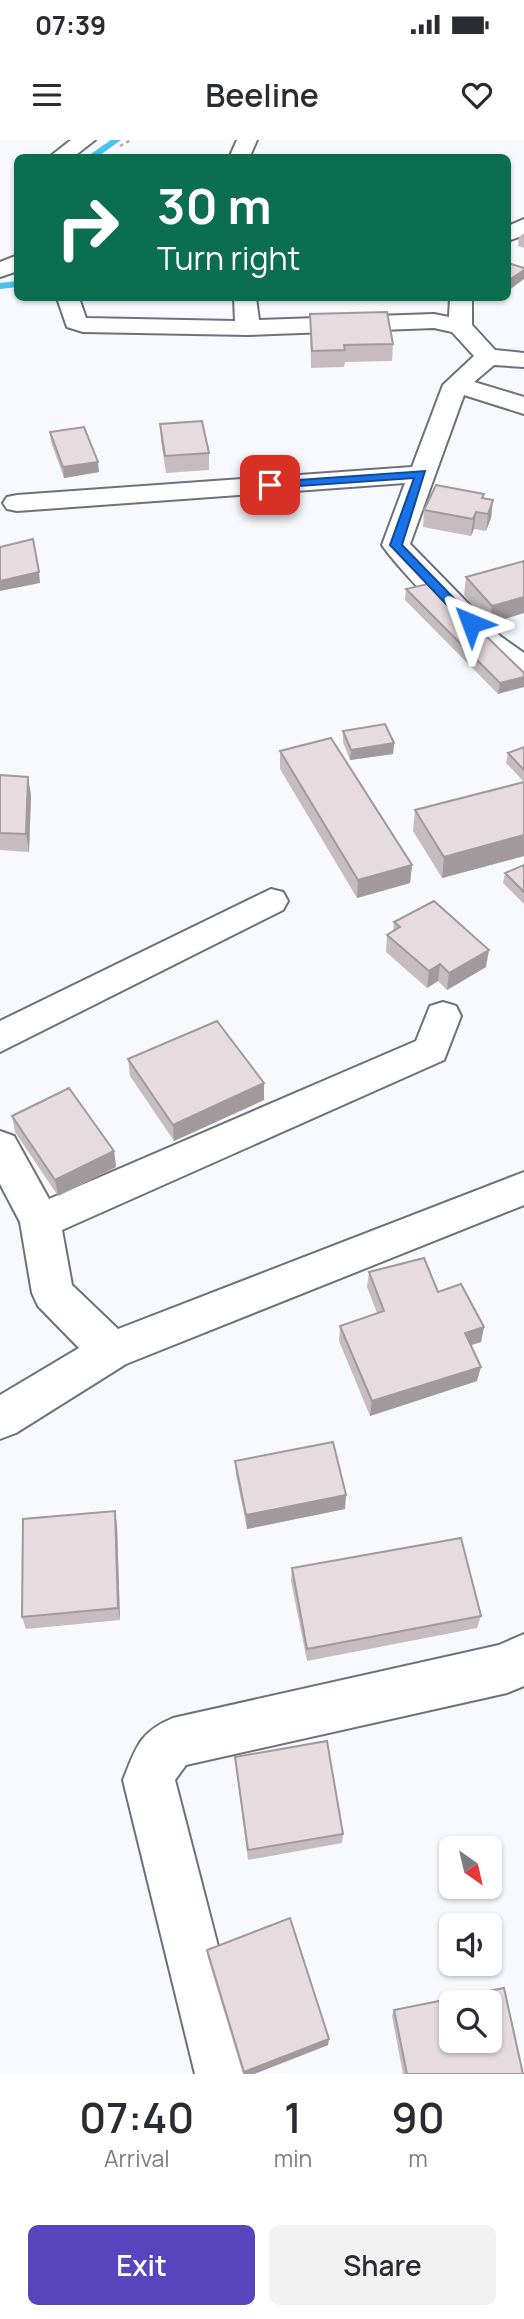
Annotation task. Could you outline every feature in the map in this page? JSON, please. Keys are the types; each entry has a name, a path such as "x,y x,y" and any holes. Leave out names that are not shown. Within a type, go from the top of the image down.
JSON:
{"street":[{"path":"64,154 85,140"},
{"path":"69,301 75,322 83,325 248,328 434,321 460,326 488,357 524,360"},
{"path":"245,301 248,328"},
{"path":"460,326 461,301"},
{"path":"488,357 455,385 396,545 489,642 524,667"},
{"path":"455,385 497,394 524,406"},
{"path":"17,503 421,474"},
{"path":"0,1038 271,901"},
{"path":"40,1221 431,1051 443,1016"},
{"path":"0,1147 40,1221 53,1293 111,1351"},
{"path":"0,1419 111,1351 524,1188"},
{"path":"223,2074 149,1780 158,1757 173,1742 507,1668 524,1658"}],"building":[{"path":"511,264 524,270 511,279"},
{"path":"387,312 393,344 344,345 345,350 312,351 310,314"},
{"path":"202,421 209,453 165,456 160,424"},
{"path":"84,427 98,462 63,467 50,432"},
{"path":"436,485 484,494 482,498 493,500 488,514 476,512 473,519 424,510"},
{"path":"33,539 39,572 0,581 0,547"},
{"path":"524,561 524,597 492,606 466,577"},
{"path":"432,583 524,673 524,677 500,683 406,589"},
{"path":"385,724 394,743 351,750 343,731"},
{"path":"331,738 412,865 358,880 280,751"},
{"path":"524,747 524,770 508,753"},
{"path":"0,775 28,777 26,834 0,833"},
{"path":"524,782 524,835 444,857 415,810"},
{"path":"524,865 524,892 505,873"},
{"path":"434,901 489,950 449,973 440,964 429,971 387,935 400,927 394,922"},
{"path":"217,1021 264,1083 173,1125 128,1059"},
{"path":"69,1088 114,1151 55,1180 12,1116"},
{"path":"424,1258 438,1292 461,1284 484,1327 465,1333 481,1367 372,1401 340,1326 384,1311 369,1272"},
{"path":"333,1442 346,1495 246,1515 235,1461"},
{"path":"115,1511 118,1608 22,1617 23,1519"},
{"path":"461,1538 481,1616 307,1649 292,1568"},
{"path":"327,1741 343,1834 248,1850 235,1757"},
{"path":"290,1918 329,2039 244,2072 207,1950"},
{"path":"504,1988 523,2074 407,2074 394,2010 439,2001 439,2053 502,2053 502,1990 494,1990"}],"waterway":[{"path":"95,154 117,140"},
{"path":"0,286 14,284"}],"route":[{"path":"270,485 421,474 396,545 471,623"}]}
